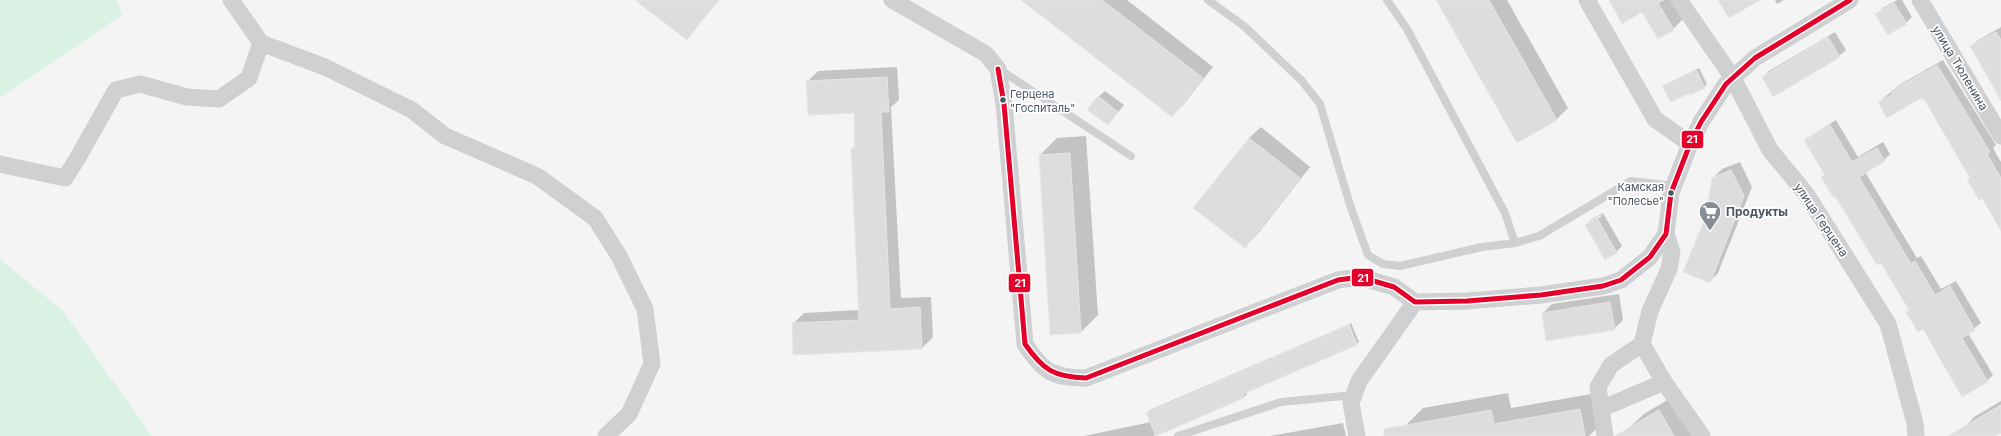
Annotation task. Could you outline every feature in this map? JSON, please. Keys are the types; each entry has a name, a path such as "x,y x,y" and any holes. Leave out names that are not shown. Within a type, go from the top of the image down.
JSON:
{"street":[{"path":"230,0 261,43 325,66 412,110 445,136 538,176 595,218 619,256 645,309 652,364 629,414 606,436"},
{"path":"892,0 986,54 998,69 1004,104 1025,344 1037,363 1052,373 1066,378 1086,378 1338,280 1360,277 1394,287 1415,302 1467,302 1541,296 1603,286 1621,280 1650,257 1666,234"},
{"path":"1587,0 1656,119 1690,144"},
{"name":"улица Герцена","path":"1679,0 1733,78 1770,150 1807,194 1888,324 1915,423 1916,436"},
{"path":"1605,436 1598,388 1610,365 1642,344 1650,311 1668,269 1672,252 1666,234 1671,193 1690,144 1701,122 1726,84 1756,58 1850,0"},
{"name":"улица Тюленина","path":"1920,0 2001,136"},
{"path":"0,164 65,178 78,159 116,90 140,84 187,97 219,99 249,78 261,43"},
{"path":"1357,436 1351,403 1359,381 1415,302"},
{"path":"1642,344 1664,382 1702,436"},
{"path":"1601,409 1664,382"}],"lane":[{"path":"1208,0 1244,26 1302,81 1320,104 1350,205 1368,255 1383,264 1400,266 1482,246 1515,243 1539,236 1631,182 1674,186"},
{"path":"1387,0 1407,29 1505,213 1515,243"},
{"path":"998,69 1131,156"},
{"path":"1178,436 1282,402 1354,395"}],"green space":[{"path":"0,0 117,0 122,15 0,98"},
{"path":"0,259 63,311 152,436 0,436"}],"building":[{"path":"635,0 718,0 687,40"},
{"path":"1021,0 1102,0 1203,78 1172,117"},
{"path":"1436,0 1489,0 1557,120 1517,143"},
{"path":"1609,0 1664,0 1658,3 1674,30 1658,39 1642,12 1622,24"},
{"path":"1718,0 1760,0 1729,18"},
{"path":"1894,3 1907,24 1888,35 1875,14"},
{"path":"1996,32 2001,40 2001,100 1970,46"},
{"path":"1828,37 1840,57 1773,97 1762,77"},
{"path":"1937,65 1990,152 1987,154 2001,178 2001,231 1982,198 1979,200 1967,180 1970,178 1924,99 1923,100 1921,98 1887,118 1878,102 1893,94 1891,91"},
{"path":"1696,70 1705,88 1690,95 1689,93 1671,102 1662,86"},
{"path":"887,77 889,112 881,112 890,309 920,307 922,349 793,355 792,323 859,320 851,149 855,149 854,113 808,115 806,81"},
{"path":"1098,96 1118,112 1108,125 1087,110"},
{"path":"1830,125 1852,162 1877,148 1885,161 1859,177 1911,264 1915,261 1935,295 1950,286 1975,330 1962,338 1988,382 1962,397 1923,329 1918,332 1906,312 1909,310 1881,263 1877,265 1835,196 1833,197 1821,177 1825,175 1804,140"},
{"path":"1249,138 1300,178 1245,248 1193,208"},
{"path":"1070,153 1081,333 1050,335 1039,155"},
{"path":"1731,170 1744,196 1710,283 1683,272 1706,216 1712,178"},
{"path":"1597,218 1617,253 1605,260 1585,225"},
{"path":"1610,302 1615,330 1546,341 1542,313"},
{"path":"1348,325 1357,345 1243,394 1244,398 1156,436 1146,413"},
{"path":"2001,405 2001,433 1995,436 1948,436"},
{"path":"1580,409 1585,436 1384,436 1384,429 1491,410 1494,424"},
{"path":"1659,410 1674,436 1615,436"}],"transit line":[{"name":"21","path":"998,69 1004,104 1025,344 1031,353 1044,366 1057,374 1086,378 1338,280 1360,277 1394,287 1415,302 1467,301 1541,295 1603,286 1621,280 1650,257 1666,234 1671,193 1690,144 1701,122 1726,84 1755,58 1850,0"}],"place":[{"name":"Герцена \"Госпиталь\"","path":"1003,100"},
{"name":"Камская \"Полесье\"","path":"1671,193"},
{"name":"Продукты","path":"1710,232"}]}
